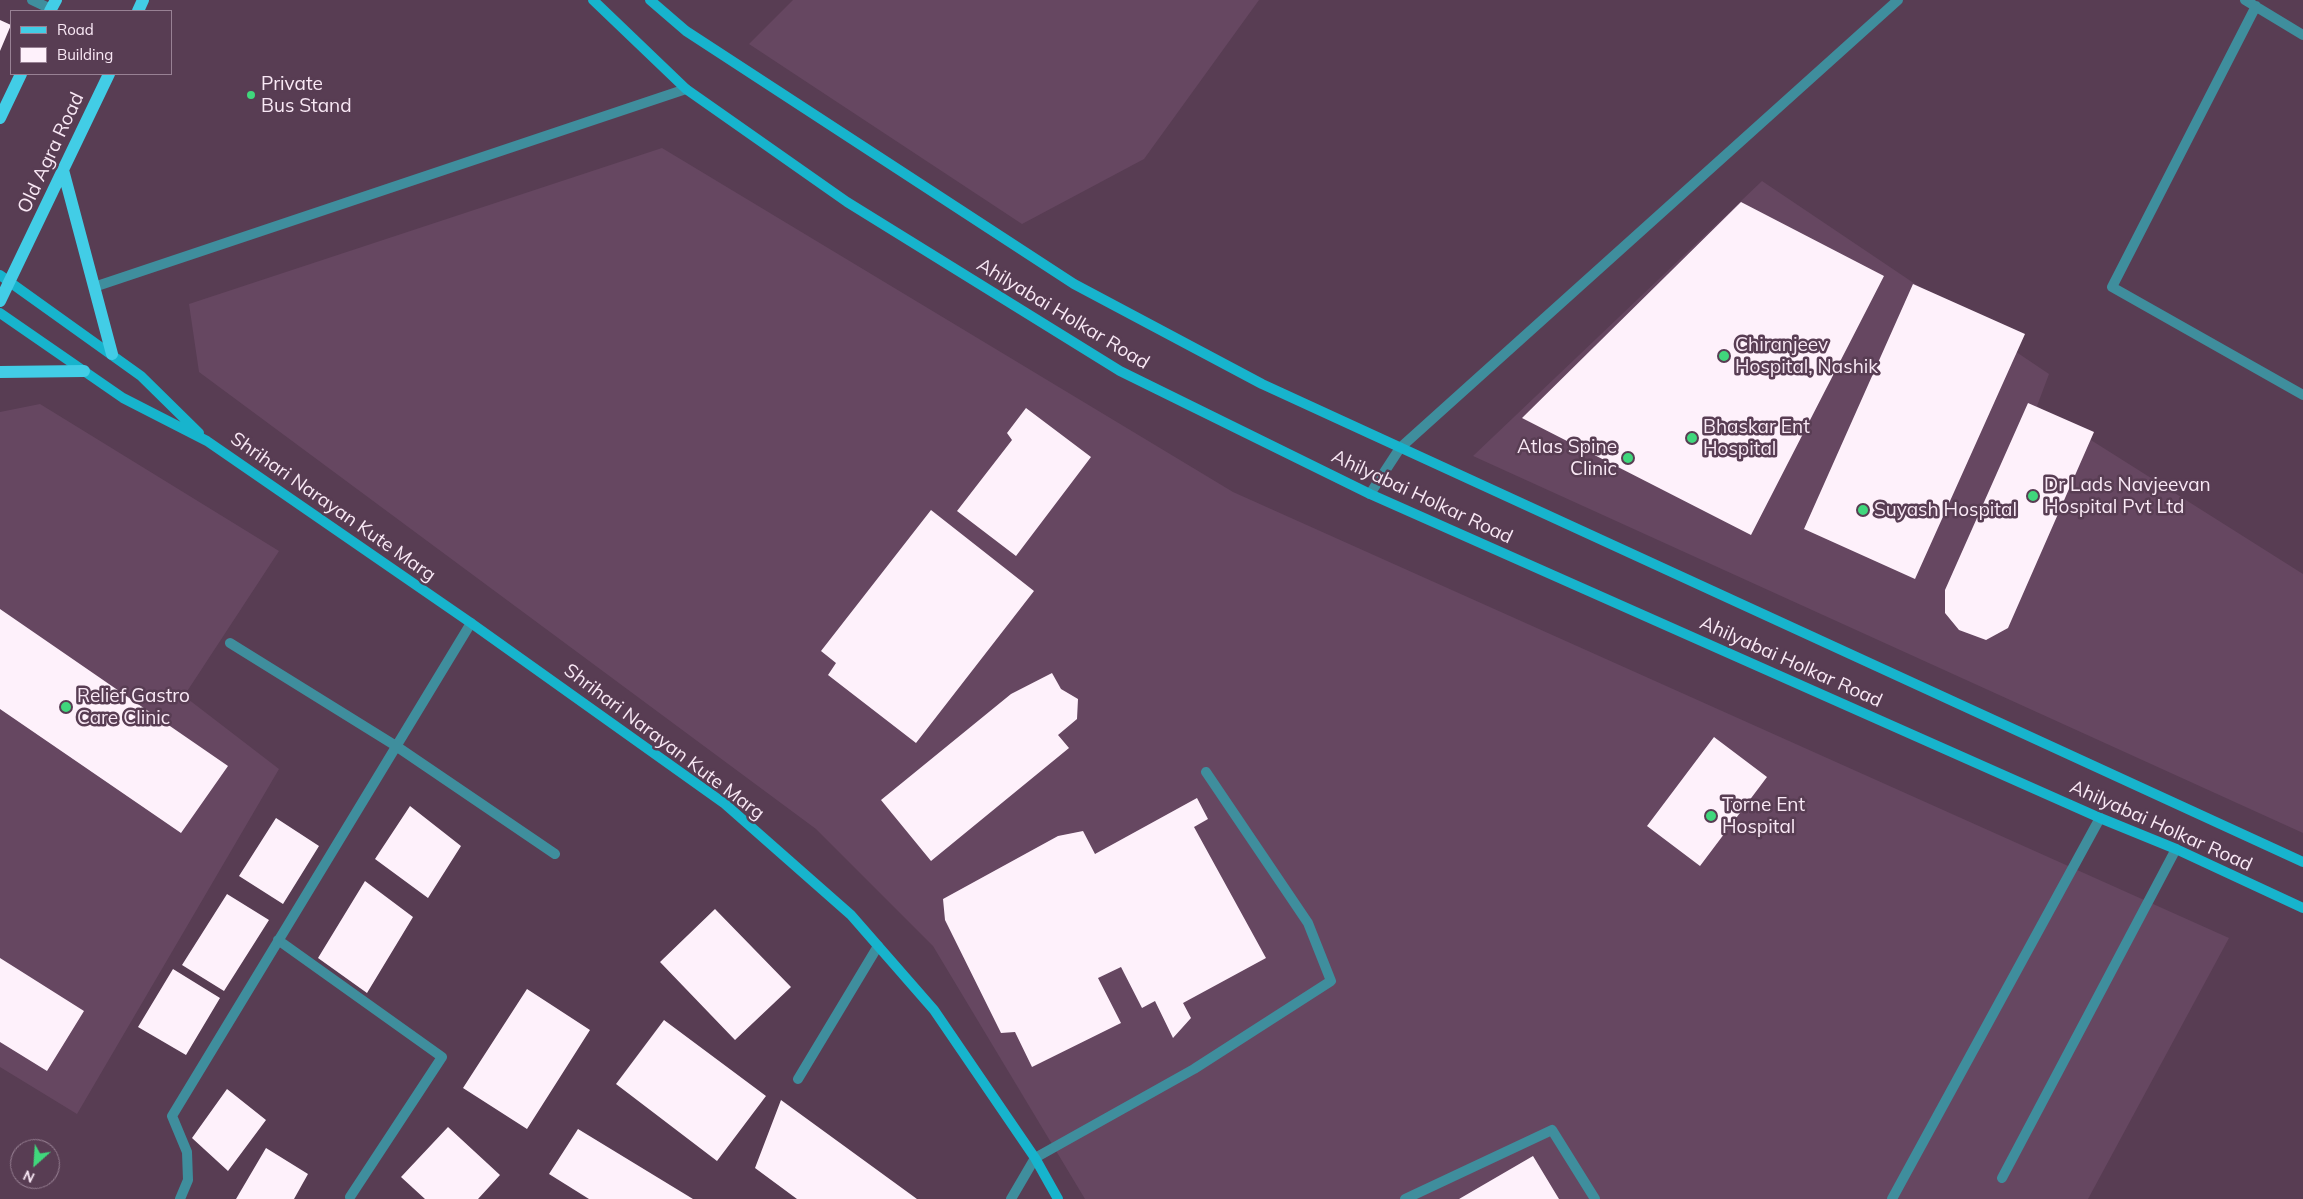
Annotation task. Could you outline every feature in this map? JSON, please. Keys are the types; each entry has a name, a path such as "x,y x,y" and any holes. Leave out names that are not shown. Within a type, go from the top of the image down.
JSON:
{"main road":[{"name":"Ahilyabai Holkar Road","path":"593,0 686,89 848,202 1120,371 1370,494 2100,818 2176,849 2303,908"},
{"name":"Ahilyabai Holkar Road","path":"650,0 686,31 1074,284 1262,384 2303,862"},
{"path":"0,118 21,75"},
{"name":"Old Agra Road","path":"0,301 5,278 63,170 109,75"},
{"path":"63,170 112,354"},
{"name":"Shrihari Narayan Kute Marg","path":"5,278 141,376 207,441"},
{"name":"Shrihari Narayan Kute Marg","path":"0,313 123,398 207,441 471,623 725,804 851,915 934,1010 1035,1158 1058,1199"},
{"path":"0,372 84,371"}],"street":[{"path":"32,0 52,7"},
{"path":"1370,494 1400,448 1898,0"},
{"path":"2246,0 2303,34"},
{"path":"2256,6 2112,287 2303,395"},
{"path":"94,287 686,89"},
{"path":"180,1199 188,1180 188,1152 172,1116 471,623"},
{"path":"230,643 396,746 555,854"},
{"path":"1011,1199 1035,1158 1194,1069 1331,981 1308,923 1206,772"},
{"path":"1892,1199 2100,818"},
{"path":"2002,1178 2176,849"},
{"path":"278,940 442,1057 350,1197"},
{"path":"798,1079 878,946"},
{"path":"1405,1199 1552,1130 1595,1199"}],"shaded area":[{"path":"793,0 1259,0 1144,159 1022,224 749,44"},
{"path":"662,148 1233,492 2229,938 2088,1199 1085,1199 933,946 816,829 199,372 189,304"},
{"path":"1762,181 2049,374 2037,406 2303,574 2303,833 1473,456"},
{"path":"40,404 279,551 184,696 279,769 77,1114 0,1067 0,412"}],"building":[{"path":"0,20 10,25 10,27 0,51"},
{"path":"1741,202 1884,276 1751,535 1522,418"},
{"path":"1913,284 2025,334 1915,579 1804,529"},
{"path":"2028,403 2094,432 2008,628 1986,640 1959,630 1945,613 1945,590"},
{"path":"1026,408 1091,457 1016,556 957,511 1012,440 1007,433"},
{"path":"931,510 1034,591 916,743 828,675 836,663 821,651"},
{"path":"0,609 228,766 181,833 0,709"},
{"path":"1052,673 1061,689 1078,699 1077,719 1058,735 1069,748 931,861 881,800 1011,694"},
{"path":"1714,737 1767,777 1700,866 1647,826"},
{"path":"1197,798 1208,819 1194,827 1266,958 1183,1003 1191,1018 1173,1038 1155,1001 1142,1008 1121,967 1098,978 1121,1023 1032,1067 1015,1032 1001,1033 945,920 943,899 1058,836 1083,831 1095,854"},
{"path":"410,806 461,846 428,898 375,859"},
{"path":"276,818 319,846 283,904 239,876"},
{"path":"365,881 413,917 367,993 318,958"},
{"path":"227,894 269,920 224,991 182,965"},
{"path":"715,909 791,987 735,1040 660,962"},
{"path":"0,958 84,1011 47,1071 0,1042"},
{"path":"173,969 220,998 186,1055 138,1027"},
{"path":"527,989 590,1030 527,1129 463,1088"},
{"path":"664,1020 766,1096 717,1161 616,1084"},
{"path":"227,1089 266,1120 228,1171 192,1138"},
{"path":"781,1100 917,1199 797,1199 755,1168"},
{"path":"448,1127 500,1175 478,1199 425,1199 401,1177"},
{"path":"578,1129 693,1199 589,1199 549,1174"},
{"path":"266,1148 308,1174 294,1199 236,1199"},
{"path":"1533,1156 1559,1199 1459,1199"}],"place":[{"name":"Private Bus Stand","path":"251,95"},
{"name":"Chiranjeev Hospital, Nashik","path":"1724,356"},
{"name":"Bhaskar Ent Hospital","path":"1692,438"},
{"name":"Atlas Spine Clinic","path":"1628,458"},
{"name":"Dr Lads Navjeevan Hospital Pvt Ltd","path":"2033,496"},
{"name":"Suyash Hospital","path":"1863,510"},
{"name":"Relief Gastro Care Clinic","path":"66,707"},
{"name":"Torne Ent Hospital","path":"1711,816"}]}
